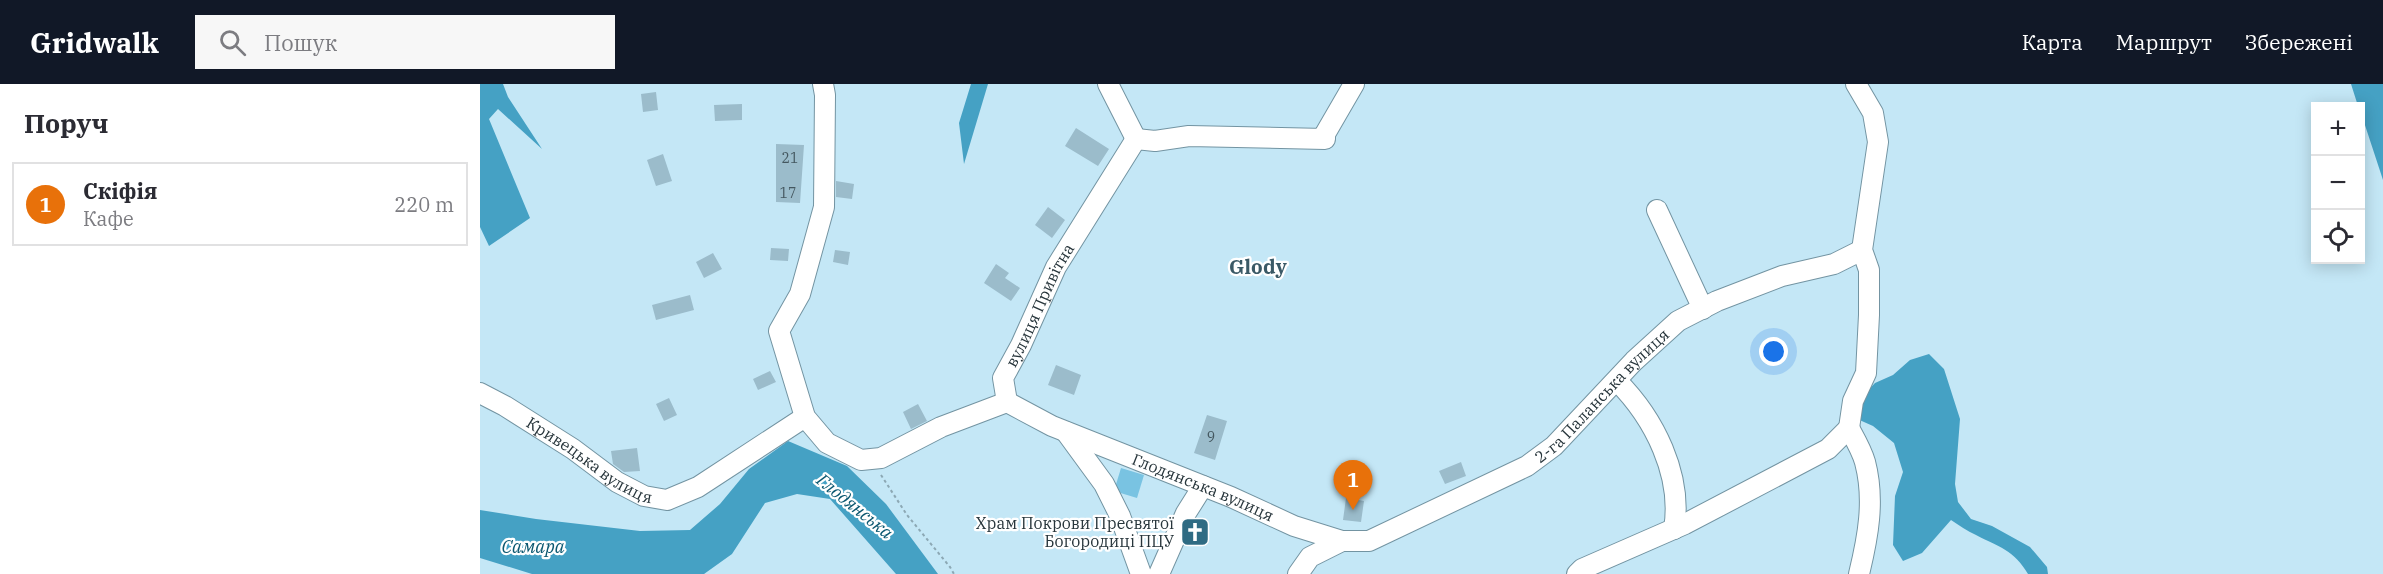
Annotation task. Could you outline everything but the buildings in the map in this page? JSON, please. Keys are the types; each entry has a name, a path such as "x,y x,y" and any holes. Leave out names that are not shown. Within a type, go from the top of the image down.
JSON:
{"street":[{"path":"823,84 825,95 824,207 801,294 779,331 805,417 826,444 861,460 882,458 941,427 1007,402"},
{"path":"1108,84 1136,139 1155,141 1189,135 1325,139 1325,134 1354,84"},
{"path":"1856,84 1873,113 1878,142 1862,250 1869,270 1866,373 1853,401 1850,428 1865,461 1870,498 1869,532 1859,574"},
{"name":"вулиця Привітна","path":"1007,402 1003,378 1021,345 1056,267 1136,139"},
{"path":"1657,210 1703,309"},
{"name":"2-га Паланська вулиця","path":"1342,541 1369,541 1527,466 1554,446 1634,361 1678,321 1782,276 1834,264 1862,250"},
{"path":"1617,381 1636,400 1662,444 1677,510 1674,529"},
{"name":"Кривецька вулиця","path":"480,393 573,449 617,482 644,496 667,500 698,487 805,417"},
{"name":"Глодянська вулиця","path":"1007,402 1066,432 1231,496 1293,526 1342,541"},
{"path":"1577,574 1582,569 1674,529 1828,449 1850,428"},
{"name":"Глодянська вулиця","path":"1066,432 1104,484 1120,516 1141,574"},
{"path":"1159,574 1186,513 1203,486"},
{"path":"1298,574 1310,557 1342,541"}],"path":[{"path":"873,459 907,515 954,574"}],"shaded area":[{"path":"1121,468 1144,475 1137,498 1114,491"}],"water":[{"path":"480,84 503,84 508,97 542,149 498,109 489,119 530,218 489,246 480,227"},
{"path":"971,84 988,84 964,164 959,123"},
{"path":"2351,84 2383,84 2383,180 2365,125 2365,102 2357,102"},
{"path":"1929,354 1944,369 1960,419 1955,484 1958,502 1971,519 1992,526 2030,547 2047,567 2048,574 2028,574 2011,554 1951,520 1922,553 1903,561 1893,545 1895,496 1903,472 1894,443 1873,426 1855,418 1859,400 1875,383 1893,375 1910,360"},
{"name":"Самара","path":"788,441 847,466 886,504 938,574 896,574 830,499 797,494 765,503 732,554 704,574 532,574 480,558 480,510 640,531 690,530 720,504 749,469"}],"place":[{"name":"Скіфія","path":"1353,510"},
{"name":"Храм Покрови Пресвятої Богородиці ПЦУ","path":"1195,532"}],"district":[{"name":"Glody","path":"1258,266"}],"water label":[{"name":"Глодянська","path":"855,506"}]}
